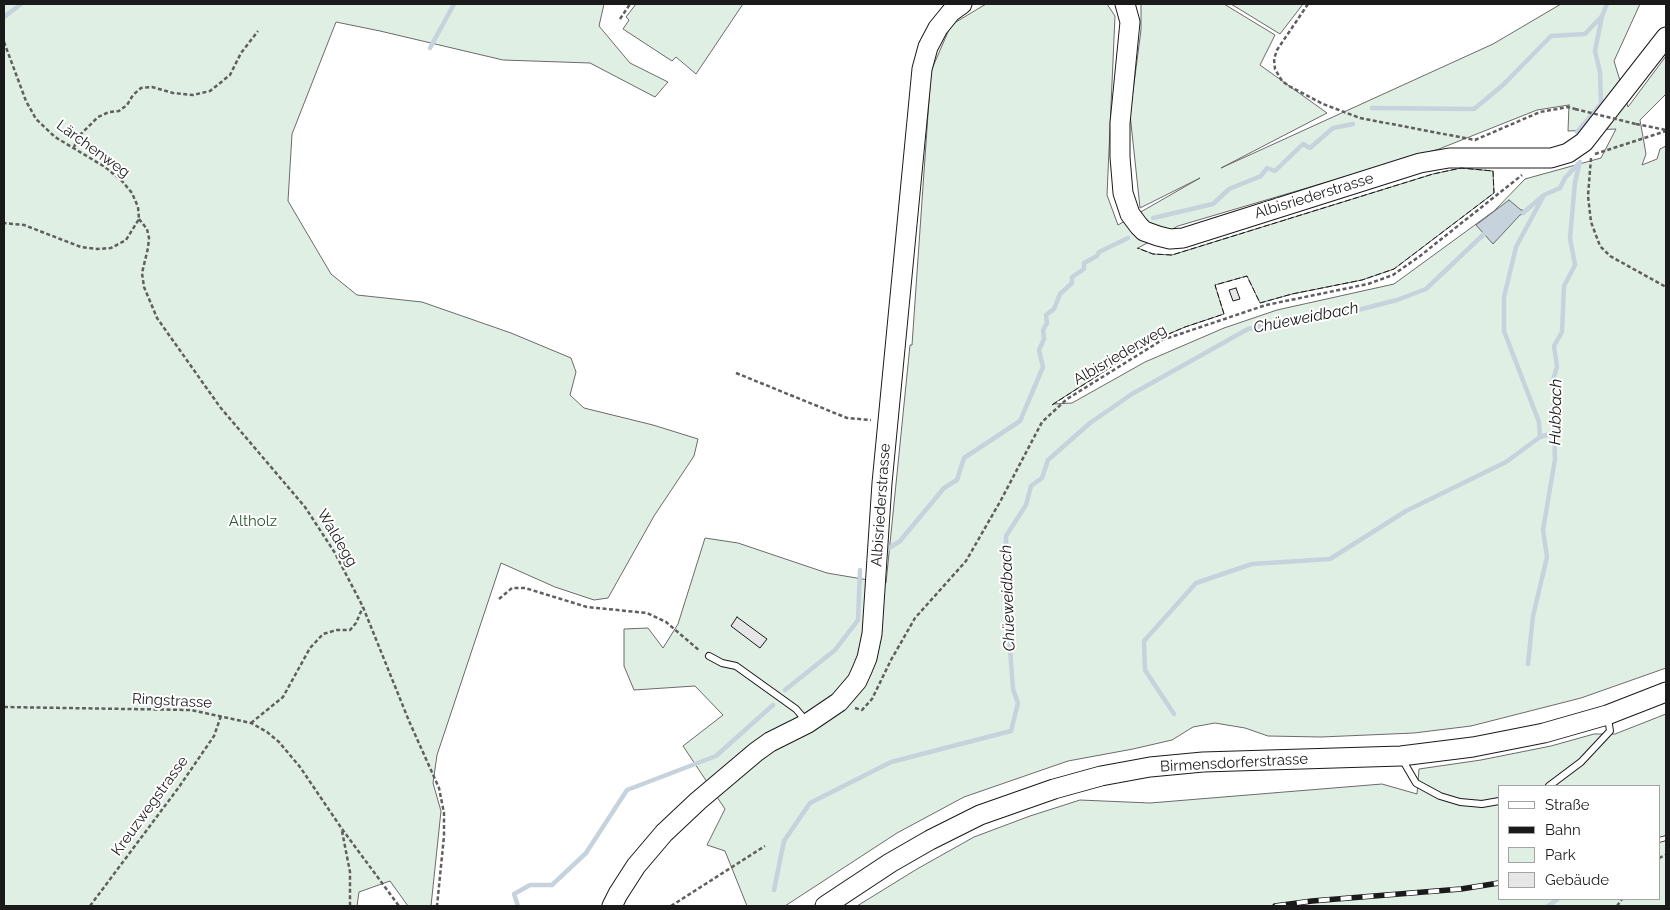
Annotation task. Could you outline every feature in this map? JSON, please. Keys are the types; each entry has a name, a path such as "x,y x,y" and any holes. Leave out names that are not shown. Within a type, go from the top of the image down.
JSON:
{"main road":[{"name":"Albisriederstrasse","path":"612,906 636,866 664,833 756,752 770,742 808,723 839,702 857,681 867,658 870,644 888,420 922,69 928,47 938,28 951,12 962,4"},
{"name":"Albisriederstrasse","path":"1125,4 1130,22 1120,123 1122,193 1126,207 1134,220 1144,230 1170,239 1183,238 1410,166 1435,160 1449,158 1534,160 1560,156 1577,148 1588,148 1666,37"},
{"name":"Birmensdorferstrasse","path":"825,906 890,863 980,815 1054,788 1101,776 1150,767 1203,762 1401,756 1473,747 1544,733 1607,715 1666,692"}],"lane":[{"path":"709,656 722,663 736,666 796,709 808,723"},
{"path":"1550,785 1580,762 1610,731 1607,715"},
{"path":"1401,756 1416,783 1440,796 1460,802 1482,804 1498,801"}],"path":[{"path":"620,19 630,4"},
{"path":"1308,4 1277,50 1274,59 1274,69 1282,81 1323,104 1360,118 1475,140 1540,112 1568,107 1666,130"},
{"path":"74,148 80,136 98,117 109,112 119,111 141,88 152,87 173,93 193,95 210,91 230,75 241,53 258,31"},
{"name":"Lärchenweg","path":"4,42 26,100 36,119 55,137 122,181 132,193 138,207 139,219"},
{"path":"1666,130 1588,148 1588,196 1591,222 1600,246 1610,256 1666,288"},
{"name":"Albisriederweg","path":"839,702 862,710 872,699 891,660 915,618 966,561 1042,422 1067,399 1162,340 1266,305 1368,284 1393,275 1420,256 1526,172 1534,160"},
{"path":"4,223 24,225 81,247 97,249 111,248 126,240 139,219"},
{"name":"Waldegg","path":"139,219 147,229 149,238 142,273 144,287 157,318 220,407 305,507 334,552 363,607 439,788 444,813 444,836 437,906"},
{"path":"736,373 847,418 888,420"},
{"path":"499,598 512,588 524,588 587,607 647,613 666,622 696,649 709,656"},
{"path":"251,723 283,696 310,648 323,634 338,630 350,630 356,623 363,607"},
{"name":"Ringstrasse","path":"4,707 191,710 251,723 267,732 279,742 300,767 342,829 399,906"},
{"name":"Kreuzwegstrasse","path":"90,906 179,787 214,736 222,716"},
{"path":"342,829 350,872 350,906"},
{"path":"671,906 765,846"}],"green space":[{"name":"Altholz","path":"4,4 604,4 599,26 630,63 668,82 655,97 590,63 503,60 336,22 292,134 288,201 331,274 357,295 422,302 511,333 571,358 576,372 570,395 584,408 653,425 698,439 694,456 654,516 608,598 594,600 555,587 501,563 437,755 433,783 441,811 431,906 408,906 390,881 359,892 357,906 4,906"},
{"path":"636,4 743,4 696,74 676,57 672,61 623,29 629,20 626,17"},
{"path":"986,4 1107,4 1115,16 1107,195 1118,225 1200,178 1140,208 1130,114 1141,30 1141,4 1224,4 1275,35 1260,65 1327,113 1221,168 1493,44 1561,4 1640,4 1614,61 1628,107 1666,56 1666,94 1640,120 1646,154 1642,165 1657,159 1660,149 1666,146 1666,668 1581,698 1471,726 1414,733 1321,737 1268,736 1245,728 1215,723 1193,727 1172,740 1068,761 964,797 897,833 785,906 747,906 725,851 707,845 725,809 683,746 723,715 695,686 634,690 624,666 624,629 648,628 663,648 678,624 705,538 738,543 827,573 886,583 910,345 912,345 931,71 951,25","holes":["1569,105 1568,131 1616,129 1601,158 1525,179 1494,211 1394,284 1277,310 1224,328 1145,362 1072,403 1053,404 1150,342 1185,327 1224,314 1215,285 1247,276 1260,303 1292,294 1362,280 1394,269 1494,193 1493,171 1461,168 1433,174 1172,255 1153,254 1138,248 1178,226 1439,149 1537,110"]},
{"path":"1231,4 1303,4 1280,34"},
{"path":"1666,714 1666,906 857,906 974,837 1080,800 1150,803 1382,784 1417,794 1419,769 1481,760 1551,746 1594,734 1615,734"}],"shaded area":[{"path":"1509,200 1523,210 1523,214 1493,244 1476,225"}],"building":[{"path":"1236,288 1240,299 1233,301 1229,290"},
{"path":"737,617 767,639 760,648 731,626"}],"waterway":[{"path":"4,17 21,4"},
{"path":"430,48 454,4"},
{"path":"1372,108 1474,109 1503,85 1551,36 1585,34 1602,16 1607,4"},
{"name":"Hubbach","path":"1577,132 1601,104 1600,72 1595,51 1602,16"},
{"path":"1153,218 1213,204 1229,189 1261,176 1267,168 1275,171 1303,144 1310,148 1333,128 1353,124"},
{"name":"Hubbach","path":"1528,664 1533,616 1547,557 1543,530 1555,459 1553,380 1557,367 1554,346 1562,332 1564,286 1575,265 1570,238 1575,182 1580,162"},
{"path":"1523,213 1544,195 1560,188 1565,178 1579,163"},
{"path":"1174,714 1145,670 1144,641 1196,583 1252,564 1330,559 1406,511 1506,462 1540,437 1539,422 1504,331 1504,297 1516,247 1544,195"},
{"name":"Chüeweidbach","path":"774,890 784,841 810,803 891,762 1011,731 1018,703 1013,689 1006,594 1006,536 1026,505 1031,486 1042,478 1048,460 1090,423 1132,394 1248,329 1328,312 1358,310 1397,300 1426,289 1484,234"},
{"path":"886,550 900,541 944,488 957,480 964,458 1020,421 1043,367 1039,350 1044,339 1043,330 1047,323 1046,315 1054,309 1060,294 1072,283 1072,277 1084,269 1084,263 1097,256 1099,252 1128,238"},
{"path":"1540,437 1553,433"},
{"path":"785,690 835,650 858,620 860,570"},
{"path":"518,906 514,894 530,885 552,885 586,853 627,790 716,756 773,705"},
{"name":"Hubbach","path":"1548,906 1557,900"}],"railway":[{"path":"1660,840 1666,838"},
{"path":"1275,906 1312,901 1461,889 1498,883"}],"fence":[{"path":"1052,405 1150,342 1185,327 1224,314 1215,285 1247,276 1260,303 1292,294 1362,280 1394,269 1494,193 1493,171 1461,168 1433,174 1172,255 1153,254 1137,248"}]}
